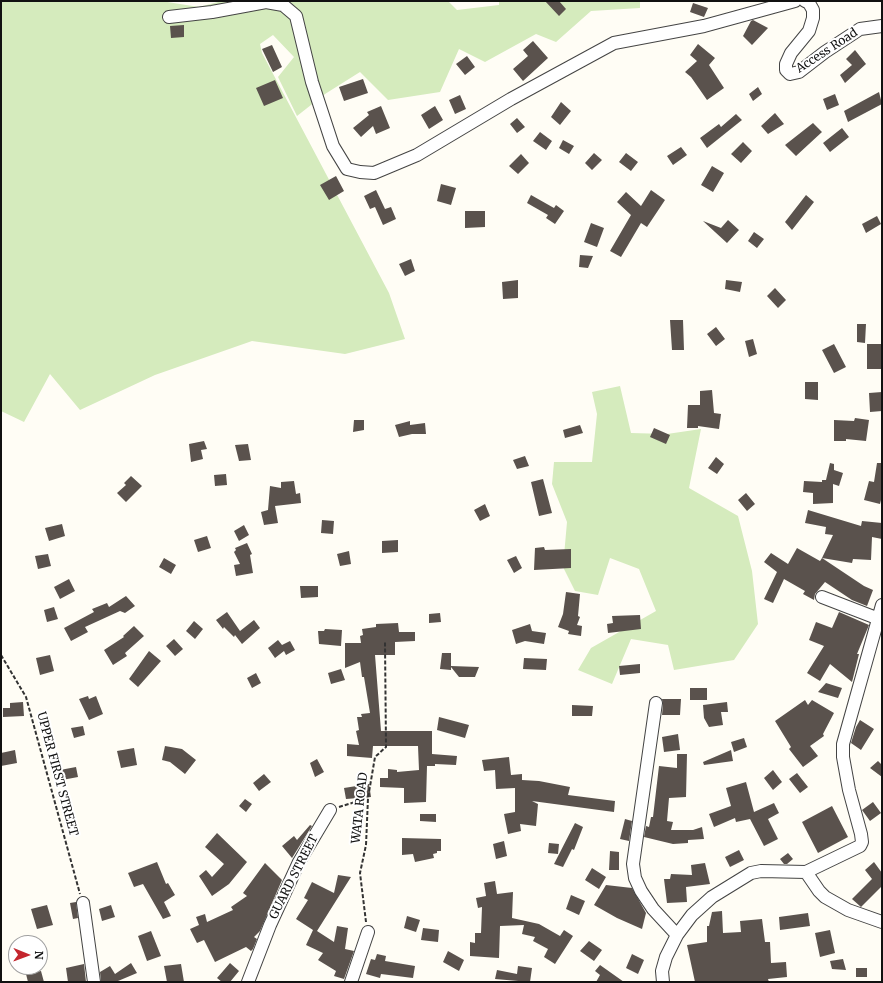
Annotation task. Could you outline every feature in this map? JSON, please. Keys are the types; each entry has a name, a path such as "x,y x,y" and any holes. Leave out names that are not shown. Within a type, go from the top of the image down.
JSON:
{"street":[{"path":"169,17 212,12 266,2 284,4 296,16 312,82 333,146 347,168 360,172 374,172 417,155 511,99 614,43 704,26 795,1"},
{"name":"Access Road","path":"805,1 809,3 813,10 813,18 809,31 791,53 786,64 790,74 799,72 825,52 860,29 882,26"},
{"path":"822,597 879,619"},
{"path":"663,982 662,971 666,957 677,935 692,915 712,897 751,873 761,871 806,872 860,846 862,842 846,775 842,744 882,605"},
{"path":"656,703 633,864 635,878 641,891 653,909 677,935"},
{"name":"GUARD STREET","path":"248,982 270,925 299,862 330,810"},
{"path":"806,872 825,897 848,910 882,922"},
{"path":"83,903 94,982"},
{"path":"351,982 368,932"}],"path":[{"name":"WATA ROAD","path":"368,932 360,873 366,845 368,798 375,757 386,747 385,642"},
{"name":"UPPER FIRST STREET","path":"1,655 26,697 83,903"},
{"path":"330,810 368,798"}],"green space":[{"path":"1,1 161,1 199,7 222,1 448,1 457,10 499,5 499,1 640,1 640,8 591,11 556,42 536,34 485,62 459,49 440,92 388,100 360,72 325,94 297,116 278,77 294,57 273,35 260,44 262,53 389,293 405,339 345,354 252,341 155,375 80,410 50,374 24,422 1,411"},
{"path":"620,386 631,433 667,434 701,429 689,488 738,516 752,571 758,624 734,660 674,670 668,645 631,639 612,684 578,670 591,648 656,611 639,569 610,558 598,595 575,591 563,567 567,522 552,484 554,462 592,462 597,414 592,392"}],"building":[{"path":"545,1 559,1 566,9 559,16"},
{"path":"693,3 708,8 704,17 690,12"},
{"path":"753,20 768,28 752,45 743,36"},
{"path":"184,25 184,37 171,38 170,26"},
{"path":"533,41 548,58 523,81 513,69 528,56 523,50"},
{"path":"698,44 715,58 709,65 724,88 707,100 691,77 685,72 697,61 690,55"},
{"path":"272,45 282,67 273,72 262,49"},
{"path":"855,50 866,64 845,83 840,75 852,65 846,59"},
{"path":"467,56 475,67 465,75 456,64"},
{"path":"363,79 368,93 344,101 339,87"},
{"path":"275,80 283,98 264,106 256,88"},
{"path":"758,87 762,94 753,101 749,94"},
{"path":"879,92 882,104 848,122 844,111"},
{"path":"835,94 839,105 827,110 823,99"},
{"path":"460,95 466,109 455,114 449,100"},
{"path":"561,102 571,111 560,125 551,117"},
{"path":"381,106 390,128 376,134 373,126 361,137 353,128 369,115 367,112"},
{"path":"435,106 443,120 429,129 421,115"},
{"path":"775,113 784,124 768,134 761,126"},
{"path":"736,114 742,120 707,148 700,138 719,124 721,127"},
{"path":"517,118 525,127 517,133 510,124"},
{"path":"813,123 822,132 796,156 785,145"},
{"path":"842,128 849,137 830,152 823,143"},
{"path":"540,132 552,141 546,150 533,141"},
{"path":"563,140 574,146 569,154 559,148"},
{"path":"743,142 752,151 741,163 731,154"},
{"path":"681,147 687,155 673,165 667,156"},
{"path":"594,153 602,160 592,170 585,163"},
{"path":"626,153 638,162 631,171 619,162"},
{"path":"521,154 529,163 518,174 509,166"},
{"path":"712,166 724,173 713,192 701,185"},
{"path":"336,176 344,191 329,200 320,185"},
{"path":"441,184 456,188 451,205 437,201"},
{"path":"376,190 385,209 391,207 396,219 383,225 375,207 370,209 364,196"},
{"path":"651,190 665,200 647,227 641,223 621,257 610,251 631,215 617,202 626,192 641,206"},
{"path":"531,195 554,208 556,205 564,211 555,224 546,218 548,215 527,203"},
{"path":"806,195 814,202 792,230 785,222"},
{"path":"465,211 485,211 485,227 465,228"},
{"path":"877,216 881,224 866,233 862,224"},
{"path":"728,220 739,230 727,243 703,221 721,228"},
{"path":"591,223 604,228 597,247 584,242"},
{"path":"754,232 764,239 757,248 748,241"},
{"path":"580,255 593,256 588,268 579,267"},
{"path":"411,259 415,271 405,276 399,264"},
{"path":"518,280 518,298 503,299 502,282"},
{"path":"726,280 742,282 740,292 725,289"},
{"path":"775,288 786,300 778,308 767,296"},
{"path":"670,320 683,320 684,350 672,350"},
{"path":"857,324 866,324 865,343 857,342"},
{"path":"716,327 725,339 716,346 707,334"},
{"path":"753,339 757,354 749,357 745,341"},
{"path":"834,344 846,367 834,373 822,350"},
{"path":"867,344 882,344 882,369 867,369"},
{"path":"805,382 818,382 818,400 805,399"},
{"path":"712,390 714,413 721,414 719,429 698,426 698,428 687,428 688,405 700,405 700,391"},
{"path":"882,392 882,411 870,412 869,393"},
{"path":"855,418 869,420 866,441 846,439 846,441 834,441 834,420 854,421"},
{"path":"354,420 364,420 364,430 353,432"},
{"path":"410,421 410,425 425,423 426,434 412,434 399,437 395,425"},
{"path":"580,425 583,433 565,438 563,430"},
{"path":"654,428 670,435 666,444 650,437"},
{"path":"204,441 207,449 201,450 203,459 191,462 189,444"},
{"path":"248,444 251,460 239,461 235,445"},
{"path":"525,456 529,466 517,469 513,460"},
{"path":"716,457 724,464 717,474 708,468"},
{"path":"830,463 834,464 834,470 843,473 839,486 833,484 833,503 813,504 813,493 803,492 804,481 822,482 822,480 826,480"},
{"path":"877,463 882,463 882,496 880,504 864,500 869,481 874,482"},
{"path":"226,474 227,485 215,486 214,475"},
{"path":"131,476 142,486 126,502 117,493 126,485 124,483"},
{"path":"543,479 552,513 539,516 531,482"},
{"path":"294,481 296,494 300,493 301,503 275,506 278,523 264,525 261,512 268,510 270,486 281,488 281,482"},
{"path":"746,493 755,504 747,511 738,500"},
{"path":"485,504 490,516 480,521 474,510"},
{"path":"808,510 861,526 862,521 882,523 882,539 872,537 871,560 853,559 852,563 822,558 833,535 825,534 826,527 805,523"},
{"path":"322,520 334,521 333,534 321,533"},
{"path":"62,524 65,536 49,541 45,528"},
{"path":"244,525 249,535 239,541 234,531"},
{"path":"207,536 211,548 198,552 194,540"},
{"path":"398,540 398,552 382,553 382,541"},
{"path":"247,543 252,554 250,555 253,573 236,576 234,565 240,564 234,552 236,550 235,548"},
{"path":"544,547 545,550 571,549 571,568 534,570 535,548"},
{"path":"797,548 820,561 822,558 864,586 873,590 867,606 852,600 825,582 815,594 814,600 803,594 805,591 784,579 773,603 764,599 777,572 764,562 771,553 788,564"},
{"path":"349,551 351,564 340,566 337,554"},
{"path":"48,554 51,566 38,569 35,556"},
{"path":"516,556 522,568 514,573 507,560"},
{"path":"164,558 176,565 171,574 159,567"},
{"path":"69,579 75,591 60,599 54,587"},
{"path":"300,586 318,586 318,597 301,598"},
{"path":"566,592 580,594 578,616 580,617 577,625 582,626 581,636 568,634 569,631 558,627 563,614"},
{"path":"126,596 135,606 125,613 120,611 85,627 88,632 71,641 64,628 94,612 92,609 107,603 109,607"},
{"path":"54,607 58,619 47,622 44,610"},
{"path":"227,612 240,631 254,620 260,628 242,644 235,635 234,637 224,627 223,629 216,620"},
{"path":"839,612 869,625 857,654 859,654 852,682 830,664 820,681 807,673 824,646 809,640 816,622 832,628"},
{"path":"440,613 441,622 429,623 429,614"},
{"path":"640,615 641,629 608,633 607,624 613,623 612,616"},
{"path":"194,621 203,629 195,639 186,631"},
{"path":"398,623 399,632 415,632 415,641 395,642 395,655 375,655 381,731 432,731 432,754 457,756 456,765 435,764 435,766 427,766 426,802 404,803 404,788 380,787 380,778 388,778 388,769 397,770 397,772 419,770 418,746 373,746 372,758 347,756 347,744 359,745 356,731 359,730 357,717 362,717 361,714 370,713 360,662 345,668 345,643 361,643 360,636 363,635 362,629 376,627 376,624"},
{"path":"530,624 532,631 546,633 544,644 525,641 516,644 512,630"},
{"path":"134,626 144,636 125,653 127,656 113,665 104,650 124,637 123,636"},
{"path":"325,629 342,630 341,646 319,644 318,631 324,631"},
{"path":"174,639 183,649 175,656 166,646"},
{"path":"278,640 282,645 290,641 295,650 286,655 284,651 275,658 268,648"},
{"path":"149,651 161,661 138,687 129,679"},
{"path":"442,653 451,653 451,666 479,667 475,677 459,677 451,667 451,670 440,669"},
{"path":"50,655 54,671 40,675 36,658"},
{"path":"524,658 547,659 546,670 523,669"},
{"path":"640,664 640,673 620,675 619,666"},
{"path":"341,669 345,680 331,684 328,673"},
{"path":"256,673 261,683 252,688 247,678"},
{"path":"826,683 842,688 838,698 818,692"},
{"path":"690,688 707,688 707,700 690,700"},
{"path":"88,696 89,699 96,696 103,714 89,720 79,699"},
{"path":"662,699 681,699 680,715 662,715"},
{"path":"805,700 808,705 812,700 834,713 823,734 824,736 810,746 818,756 803,767 789,749 791,747 775,721"},
{"path":"23,702 24,716 3,717 3,708 10,708 10,703"},
{"path":"727,702 728,712 721,712 723,725 709,727 704,718 703,705"},
{"path":"572,705 593,706 592,716 572,716"},
{"path":"439,717 469,725 465,738 437,730"},
{"path":"860,720 874,729 861,750 851,743"},
{"path":"83,726 85,735 74,738 71,728"},
{"path":"678,734 680,750 664,752 662,737"},
{"path":"744,738 747,747 734,752 731,742"},
{"path":"165,746 182,749 196,760 185,774 170,762 162,760"},
{"path":"134,748 137,765 121,768 117,751"},
{"path":"15,750 17,763 1,766 1,753"},
{"path":"731,750 733,761 704,765 703,762"},
{"path":"677,754 687,754 686,797 669,798 667,821 673,822 671,830 693,830 702,827 704,839 688,840 688,843 673,844 644,837 646,826 649,827 651,817 653,817 659,766 677,768"},
{"path":"509,757 511,775 522,774 522,780 539,781 570,787 568,795 615,801 614,812 532,801 538,804 536,826 520,824 521,831 508,834 504,814 515,812 515,788 496,789 495,770 484,771 482,760"},
{"path":"317,759 324,772 315,777 310,763"},
{"path":"878,761 882,765 882,777 870,768"},
{"path":"76,767 78,777 62,780 60,770"},
{"path":"773,770 782,782 773,790 764,778"},
{"path":"797,773 808,787 800,793 789,779"},
{"path":"264,774 271,782 259,791 253,783"},
{"path":"746,782 754,812 774,803 779,813 768,819 778,839 764,846 750,819 736,822 735,818 714,827 709,814 731,806 726,788"},
{"path":"369,784 371,797 346,799 344,788"},
{"path":"245,799 252,804 246,812 239,806"},
{"path":"873,802 881,813 870,821 862,810"},
{"path":"832,806 848,837 818,853 802,822"},
{"path":"420,814 436,814 436,822 420,821"},
{"path":"625,819 632,821 629,841 620,839"},
{"path":"575,823 583,827 574,850 572,849 563,867 554,864"},
{"path":"310,825 312,826 292,858 282,846 294,836 297,840"},
{"path":"217,833 247,862 229,884 212,896 199,876 206,870 212,877 224,864 205,847"},
{"path":"402,838 441,839 441,851 437,851 437,853 433,854 434,858 415,862 413,854 402,855"},
{"path":"504,841 507,856 496,859 493,844"},
{"path":"549,843 559,844 558,854 548,853"},
{"path":"739,850 744,860 730,867 725,857"},
{"path":"610,851 619,852 619,870 609,870"},
{"path":"788,853 793,859 787,864 784,864 780,859"},
{"path":"157,862 166,884 168,883 175,895 164,902 171,916 163,919 143,884 134,887 128,873"},
{"path":"874,862 882,873 882,886 861,907 852,899 872,879 865,870"},
{"path":"265,863 282,880 260,931 254,937 257,939 253,949 251,951 246,947 215,962 204,940 197,943 190,929 199,925 196,917 205,914 207,922 233,910 231,907 247,896 243,893"},
{"path":"705,863 710,884 686,887 687,902 667,903 664,879 670,879 671,874 692,875 691,865"},
{"path":"592,868 606,877 599,889 585,880"},
{"path":"338,875 351,877 317,931 334,942 337,926 348,928 345,949 354,951 344,979 334,976 336,971 318,960 323,953 306,945 313,930 296,919 308,900 304,898 312,882 334,893"},
{"path":"495,881 497,894 513,892 512,918 539,924 560,936 564,930 573,936 555,964 544,957 548,949 533,941 535,937 522,934 524,925 500,926 499,958 470,956 470,942 475,943 475,933 481,933 482,907 478,908 476,898 486,896 484,883"},
{"path":"606,885 632,888 646,913 642,929 617,918 594,905"},
{"path":"571,895 585,901 579,915 566,909"},
{"path":"76,902 78,918 73,919 70,903"},
{"path":"47,905 53,925 37,929 31,909"},
{"path":"111,905 115,917 102,921 99,909"},
{"path":"722,911 723,933 741,932 740,921 762,919 765,942 770,942 771,963 786,962 787,977 768,979 769,982 695,982 687,945 707,942 707,926 709,926 712,912"},
{"path":"808,913 810,926 780,930 779,917"},
{"path":"407,916 420,920 416,932 404,928"},
{"path":"423,928 439,930 438,942 421,940"},
{"path":"830,930 835,953 820,957 815,933"},
{"path":"151,931 161,956 147,961 138,936"},
{"path":"589,941 602,950 594,961 580,951"},
{"path":"448,951 464,960 459,971 443,962"},
{"path":"377,954 386,956 385,961 415,966 413,978 381,974 380,978 366,974 371,959 375,960"},
{"path":"632,954 644,960 638,974 626,968"},
{"path":"843,959 846,970 832,969 830,961"},
{"path":"131,963 137,973 118,981 119,982 101,982 100,972 110,966 115,974"},
{"path":"230,963 239,971 230,982 222,982 217,978"},
{"path":"84,964 86,982 68,982 66,968"},
{"path":"181,964 184,982 167,982 164,966"},
{"path":"600,965 624,982 596,982 600,975 595,971"},
{"path":"518,966 532,968 530,982 495,979 497,970 517,974"},
{"path":"856,968 867,968 867,977 856,977"},
{"path":"26,975 42,975 44,982 28,982"}]}
